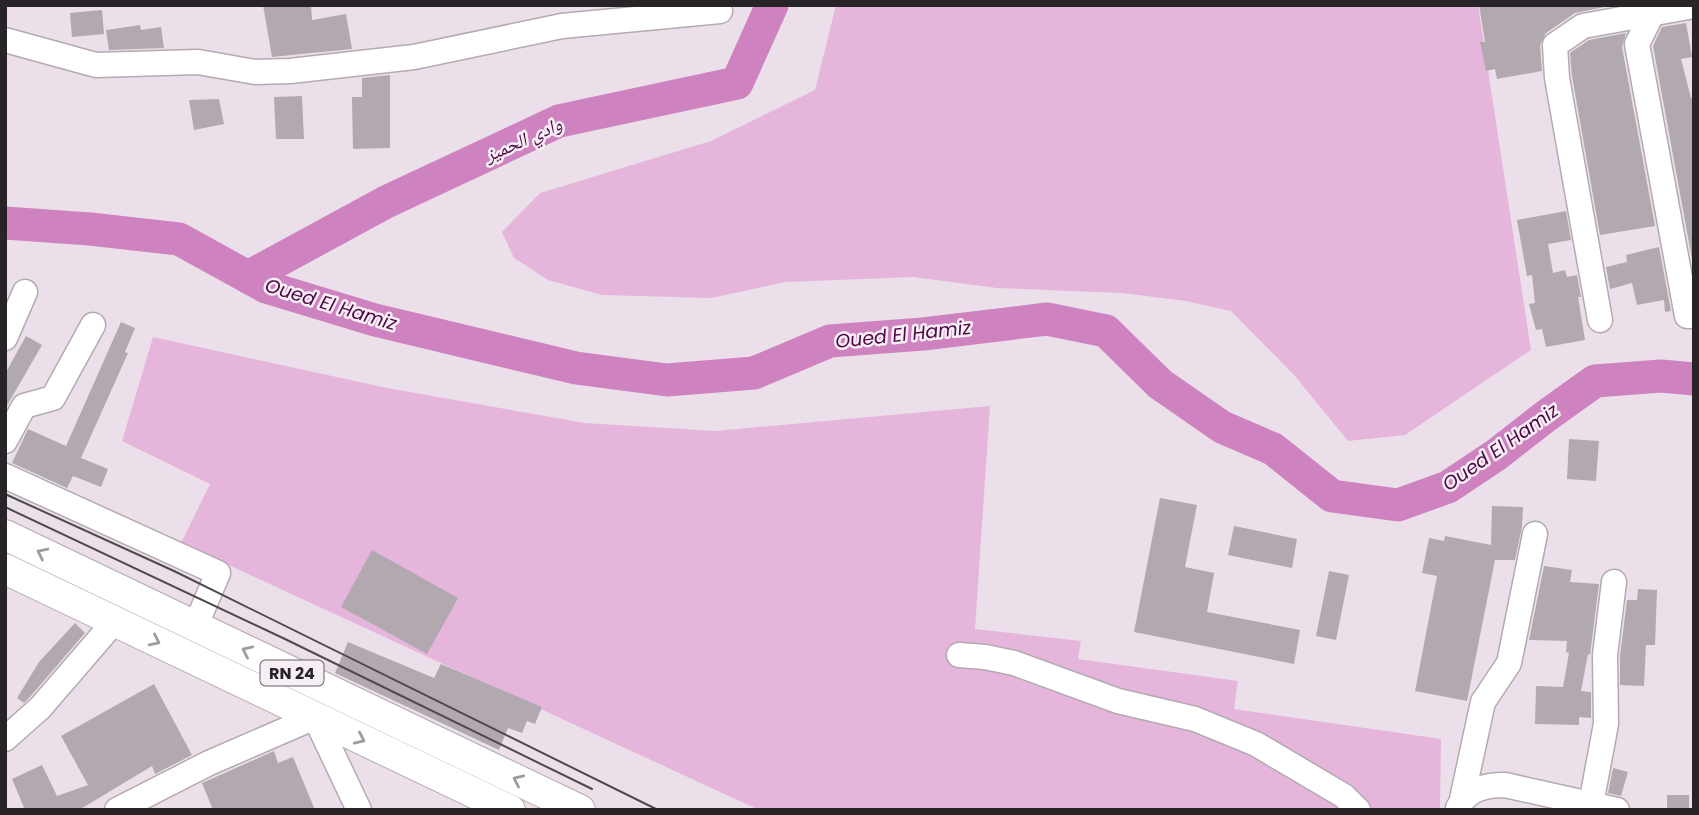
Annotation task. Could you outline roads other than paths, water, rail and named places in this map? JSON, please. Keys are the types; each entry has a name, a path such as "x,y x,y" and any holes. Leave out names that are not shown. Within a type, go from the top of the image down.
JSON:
{"main road":[{"name":"RN 24","path":"5,535 580,810"},
{"name":"RN 24","path":"5,569 510,810"}],"street":[{"path":"1600,320 1557,78 1555,45 1581,15 1694,6"},
{"path":"1653,8 1637,44 1687,316 1694,316"},
{"path":"5,40 96,65 198,62 255,72 290,71 414,57 562,26 720,11"},
{"path":"5,338 25,292"},
{"path":"5,441 24,406 52,398 93,325"},
{"path":"5,476 218,573 195,626"},
{"path":"1460,804 1483,702 1509,663 1535,534"},
{"path":"1591,804 1606,724 1605,655 1614,582"},
{"path":"5,738 40,708 115,621"},
{"path":"959,654 1014,663 1118,701 1195,719 1256,744 1344,796 1358,810"},
{"path":"117,810 209,763 315,717 359,809"},
{"path":"1460,804 1474,790 1489,785 1505,785 1617,810"}],"waterway":[{"name":"وادي الحميز","path":"248,277 386,202 559,121 737,83 772,5"},
{"name":"Oued El Hamiz","path":"5,223 179,239 266,287 375,320 576,368 667,380 754,373 830,341 923,334 1047,319 1106,331 1160,384 1222,427 1273,449 1332,496 1398,505 1448,487 1496,455 1595,381 1661,376 1694,379"}],"tram line":[{"path":"5,494 174,571 658,810"},
{"path":"5,507 285,639 592,789"}]}
